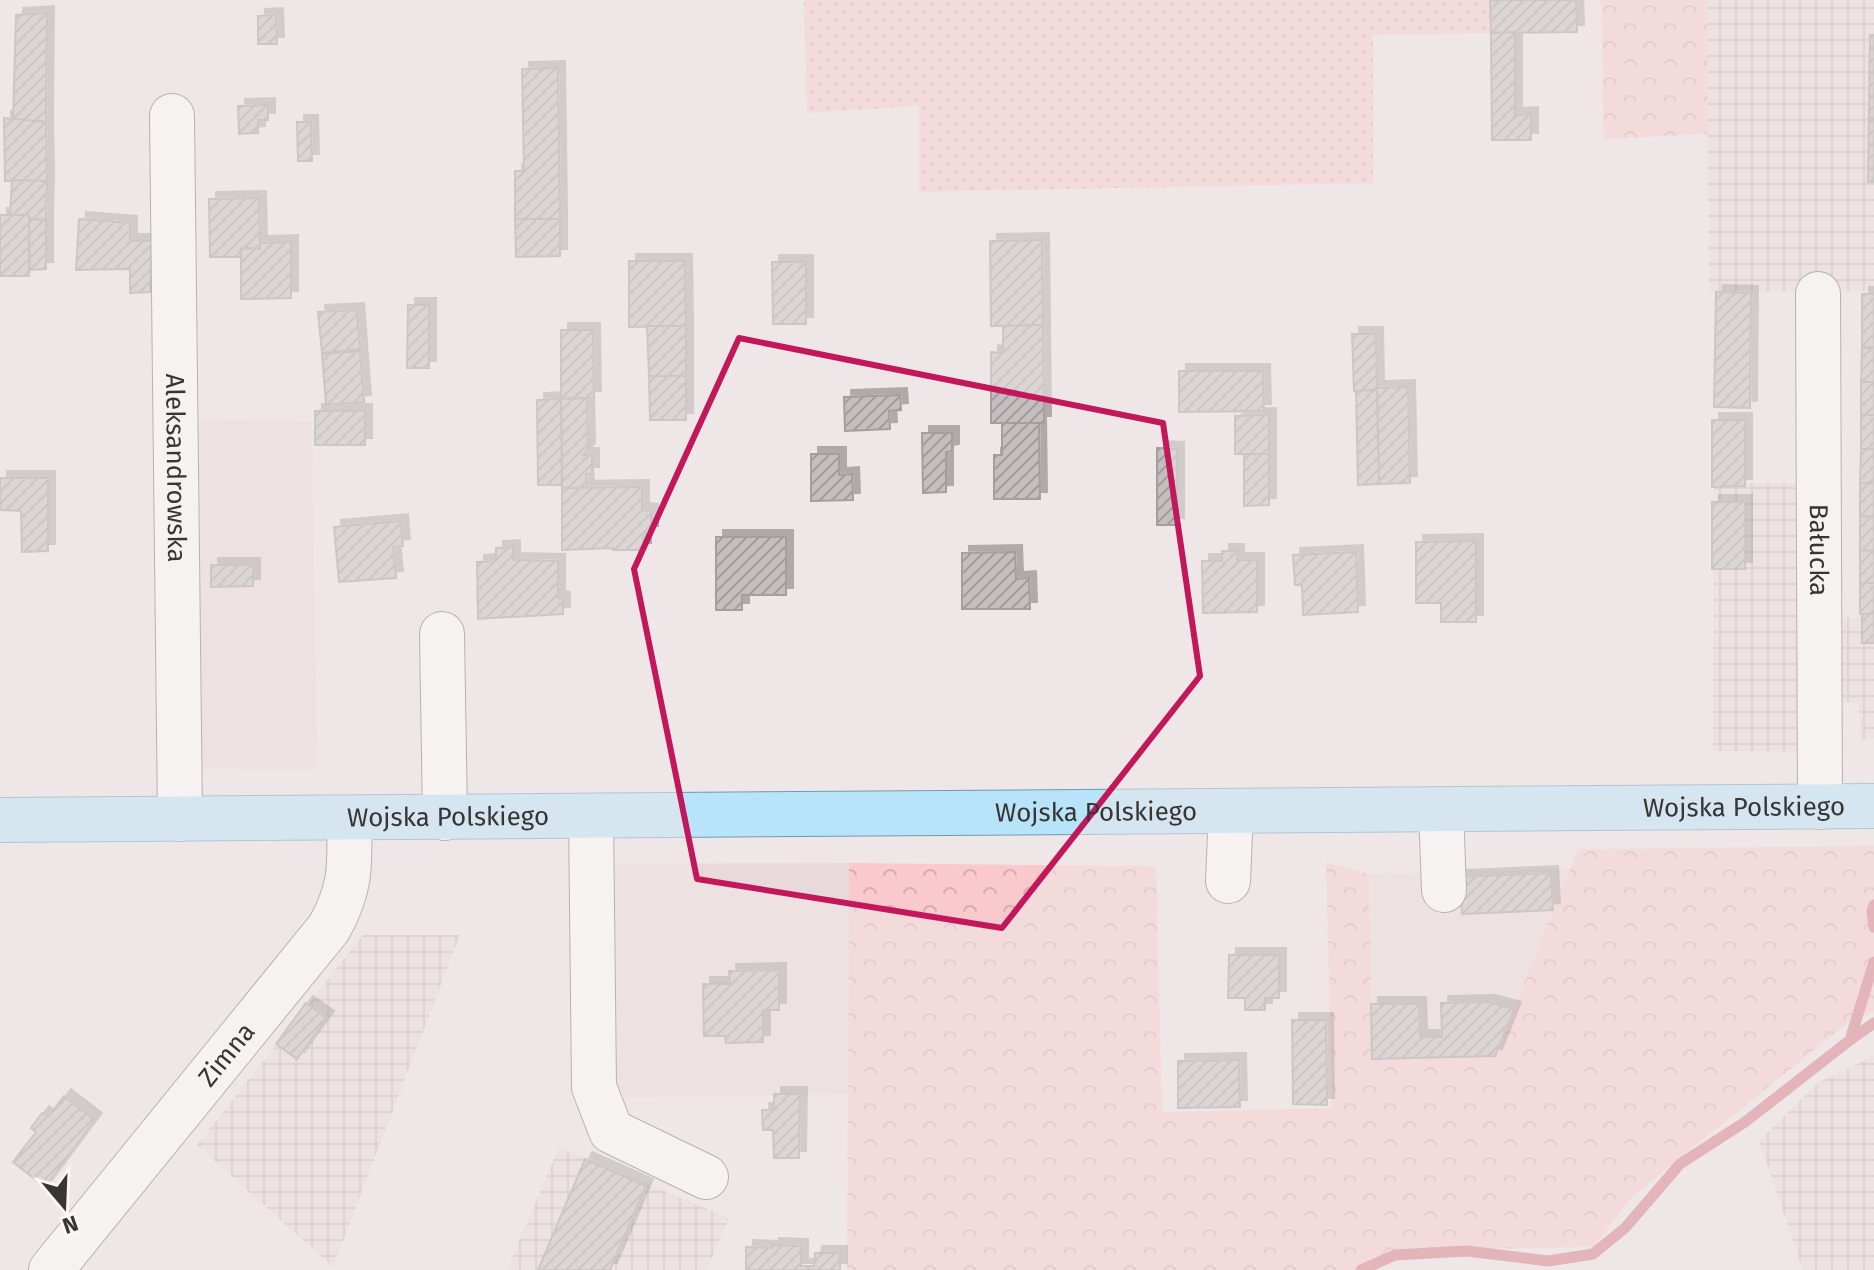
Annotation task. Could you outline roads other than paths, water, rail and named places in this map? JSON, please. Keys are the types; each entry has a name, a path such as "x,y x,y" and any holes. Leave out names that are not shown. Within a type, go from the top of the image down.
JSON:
{"main road":[{"name":"Wojska Polskiego","path":"334,818 1874,806"},
{"path":"0,820 334,818"}],"street":[{"name":"Aleksandrowska","path":"172,116 180,819"},
{"name":"Bałucka","path":"1818,294 1820,807"},
{"path":"442,634 445,818"},
{"path":"1441,810 1444,890"},
{"path":"1228,881 1231,811"},
{"path":"591,816 594,1087 611,1131 706,1177"},
{"name":"Zimna","path":"51,1270 329,928 347,891 350,872 334,818"}],"waterway":[{"path":"1874,905 1874,927"},
{"path":"1361,1270 1395,1255 1467,1251 1548,1261 1593,1254 1625,1228 1680,1164 1745,1122 1850,1040 1874,962"},
{"path":"1850,1040 1874,1023"}]}
